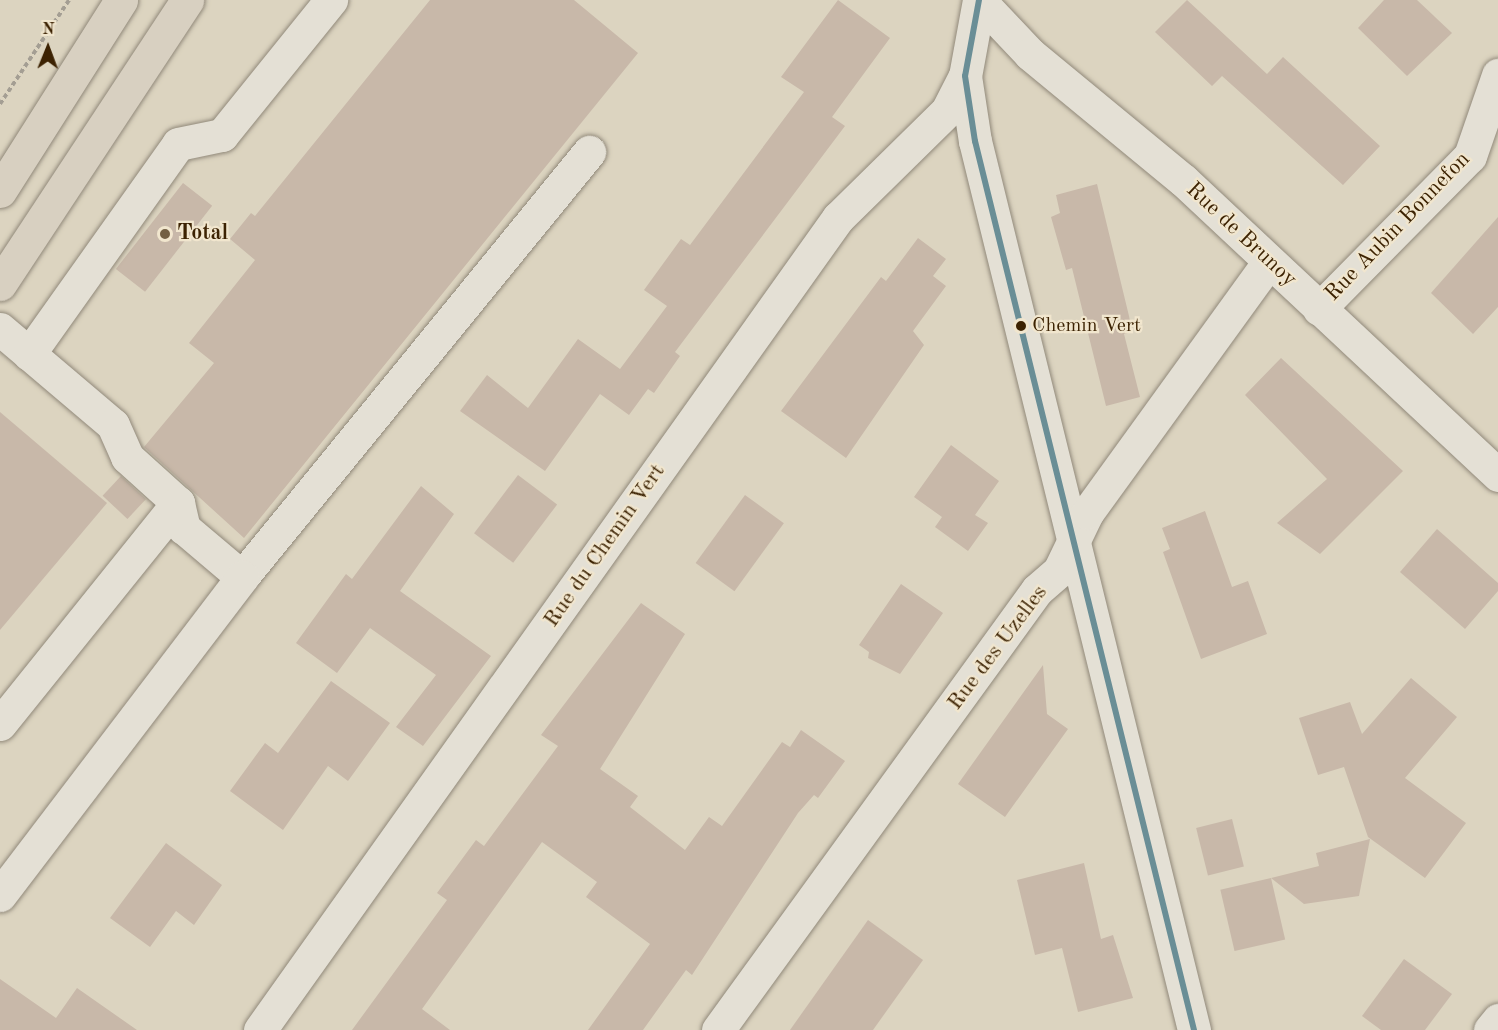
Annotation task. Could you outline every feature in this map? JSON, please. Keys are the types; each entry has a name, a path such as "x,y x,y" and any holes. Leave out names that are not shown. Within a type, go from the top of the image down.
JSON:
{"main road":[{"path":"0,191 121,0"},
{"path":"0,284 187,0"}],"street":[{"path":"29,354 178,144 222,135 331,0"},
{"path":"979,0 965,76 1072,547 1194,1030"},
{"name":"Rue de Brunoy","path":"979,0 1030,54 1183,180 1498,475"},
{"name":"Rue Aubin Bonnefon","path":"1319,309 1470,156 1498,75"},
{"name":"Rue du Chemin Vert","path":"260,1030 838,218 947,111 965,76"},
{"path":"0,895 242,577 589,152"},
{"name":"Rue des Uzelles","path":"718,1030 1072,547 1087,513 1269,262"},
{"path":"0,329 113,425 127,457 178,503 184,528 242,577"},
{"path":"0,724 178,503"},
{"path":"1490,1030 1498,1020"}],"path":[{"path":"0,104 69,0"}],"building":[{"path":"430,0 574,0 638,53 244,538 144,447 214,363 189,343 255,260 230,239 251,213 255,216"},
{"path":"838,0 890,38 832,117 845,126 675,352 680,356 654,393 648,389 629,415 600,394 545,471 460,411 487,375 528,408 578,339 620,369 667,306 644,290 681,239 690,245 804,92 781,77"},
{"path":"1187,0 1267,74 1283,57 1380,146 1343,185 1222,76 1212,86 1155,32"},
{"path":"1384,0 1417,0 1452,33 1407,76 1358,28"},
{"path":"183,183 212,206 145,292 116,269"},
{"path":"1097,184 1129,316 1132,332 1124,334 1140,397 1106,406 1072,268 1066,270 1051,217 1060,213 1056,195"},
{"path":"1498,217 1498,307 1473,334 1431,293"},
{"path":"918,238 946,259 933,276 946,286 913,331 924,345 846,458 781,411 881,277 886,281"},
{"path":"1281,358 1403,471 1320,554 1277,523 1327,479 1245,395"},
{"path":"0,412 107,503 0,630"},
{"path":"951,445 999,481 975,515 988,523 968,551 935,527 942,517 914,497"},
{"path":"518,475 557,504 513,563 474,533"},
{"path":"121,476 146,499 127,519 103,496"},
{"path":"421,486 454,514 400,591 491,656 423,746 396,727 436,675 370,628 337,673 296,643 346,574 352,579"},
{"path":"745,495 784,523 734,591 696,563"},
{"path":"1205,511 1232,587 1248,581 1267,634 1201,659 1163,552 1170,549 1162,528"},
{"path":"1437,529 1498,583 1498,591 1465,629 1400,572"},
{"path":"901,584 943,613 900,674 868,658 869,652 859,645"},
{"path":"641,603 685,634 600,769 638,796 630,807 685,850 709,817 722,826 782,742 790,747 801,730 845,761 818,798 814,795 798,813 692,975 686,970 643,1030 588,1030 650,944 586,897 597,882 542,842 422,1009 450,1030 352,1030 447,900 437,893 476,840 484,846 558,746 541,735"},
{"path":"1043,665 1047,714 1068,729 1005,817 958,784"},
{"path":"1411,678 1457,717 1405,778 1466,823 1425,878 1368,837 1344,767 1318,775 1299,718 1350,702 1362,734"},
{"path":"331,681 390,723 348,781 328,766 283,830 230,791 265,743 278,753"},
{"path":"1232,819 1244,867 1208,875 1196,828"},
{"path":"1370,839 1359,896 1304,904 1271,878 1319,866 1316,853"},
{"path":"166,843 222,885 194,925 176,911 150,947 110,918"},
{"path":"1084,863 1101,939 1113,935 1133,998 1078,1012 1062,948 1035,955 1017,880"},
{"path":"1271,878 1285,939 1235,951 1220,890"},
{"path":"868,920 923,960 873,1030 790,1030"},
{"path":"1404,959 1452,994 1425,1030 1381,1030 1362,1016"},
{"path":"0,979 56,1018 77,988 137,1030 0,1030"}],"transit line":[{"path":"979,0 965,76 975,141 1194,1030"}],"place":[{"name":"Total","path":"165,234"},
{"name":"Chemin Vert","path":"1021,326"}]}
